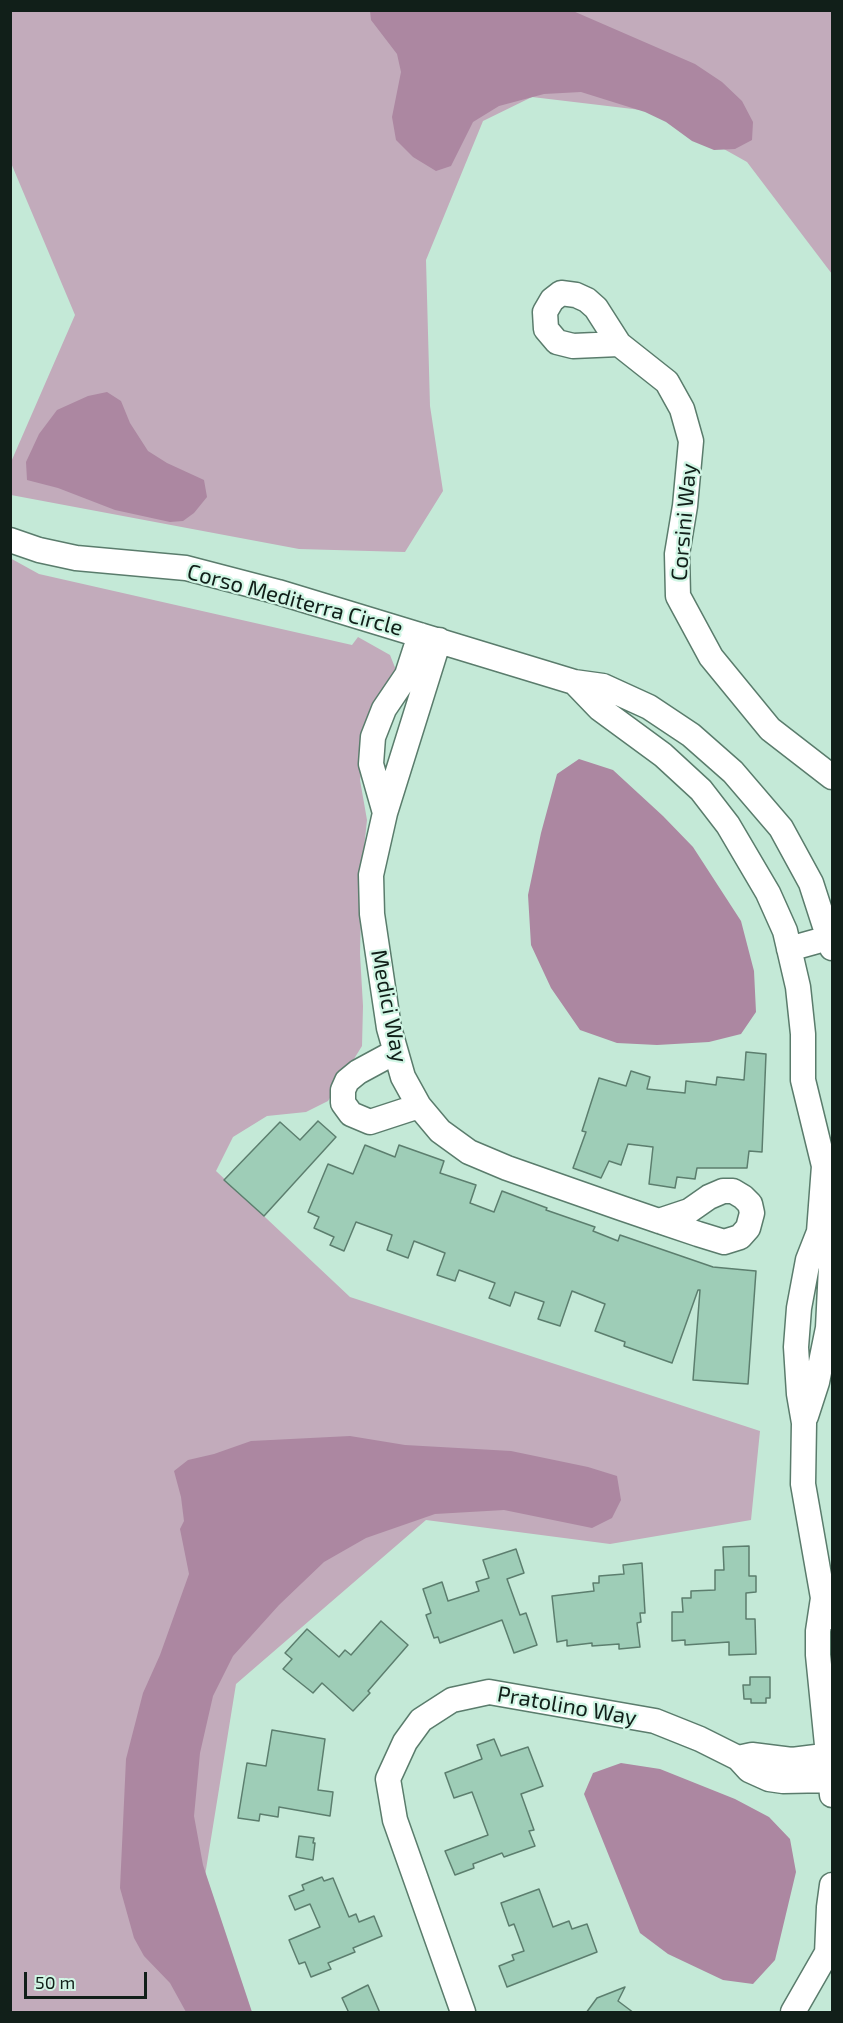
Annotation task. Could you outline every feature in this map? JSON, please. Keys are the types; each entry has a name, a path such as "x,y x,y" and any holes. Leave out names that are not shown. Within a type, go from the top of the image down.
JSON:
{"street":[{"name":"Corsini Way","path":"619,344 667,382 682,409 691,441 685,506 677,554 678,596 711,657 770,729 832,777"},
{"name":"Corso Mediterra Circle","path":"10,540 39,550 76,558 186,568 278,592 574,682 603,686 649,707 691,735 734,772 781,828 812,883 832,941"},
{"name":"Medici Way","path":"385,813 371,762 373,737 387,706 404,684 411,666 429,638"},
{"name":"Medici Way","path":"429,638 415,717 385,813 371,875 372,914 389,1028 403,1077 419,1106 440,1131 469,1152 507,1168 658,1221"},
{"name":"Corso Mediterra Circle","path":"574,682 599,708 663,755 701,790 729,825 768,893 785,931 798,987 803,1034 803,1080 828,1156 819,1232 808,1260 798,1308 796,1347 799,1394 804,1423 803,1484 828,1608 818,1631 818,1655 832,1786"},
{"path":"387,706 415,717"},
{"path":"371,762 398,770"},
{"path":"789,949 832,941"},
{"path":"395,1052 358,1072 347,1081 343,1090 343,1103 351,1114 370,1122 419,1106"},
{"name":"Pratolino Way","path":"463,2013 395,1820 388,1779 405,1742 421,1720 452,1700 489,1692 655,1721 738,1758 749,1770 769,1779 832,1786"},
{"name":"Pratolino Way","path":"738,1758 752,1755 792,1760 830,1755"},
{"path":"793,2013 830,1949 829,1907 832,1885"}],"shaded area":[{"path":"10,11 832,11 832,274 747,162 658,112 532,97 483,121 426,260 430,406 443,491 405,552 299,549 11,495 11,462 75,315 11,163"},
{"path":"370,11 573,11 695,64 722,82 742,101 753,122 752,140 735,149 714,150 692,141 666,122 645,112 581,92 544,94 499,106 473,122 451,166 436,171 413,157 396,140 392,117 401,72 397,54 371,20"},
{"path":"107,392 121,401 130,423 148,451 167,463 204,480 207,497 194,513 183,521 170,522 115,510 58,488 27,480 26,462 39,434 57,410 88,396"},
{"path":"10,558 39,574 352,645 358,637 390,655 396,670 368,729 360,780 367,820 362,867 360,954 363,1006 362,1046 328,1101 306,1112 267,1116 233,1137 216,1171 350,1297 760,1431 751,1520 610,1544 426,1520 236,1684 197,1925 251,2012 11,2012"},
{"path":"579,759 613,770 663,816 693,847 741,921 754,971 756,1012 741,1034 709,1042 657,1045 617,1043 580,1030 551,988 531,945 528,895 541,833 557,774"},
{"path":"350,1436 405,1445 511,1451 588,1467 617,1476 621,1500 612,1518 592,1528 504,1510 435,1514 366,1538 324,1562 279,1605 233,1656 213,1696 200,1753 194,1816 203,1865 252,2012 186,2012 170,1983 144,1956 134,1938 120,1888 126,1759 143,1693 160,1655 189,1574 180,1529 184,1521 181,1497 174,1471 188,1460 251,1441"},
{"path":"621,1763 660,1769 735,1799 769,1817 790,1839 796,1872 775,1960 753,1984 723,1980 668,1954 640,1933 584,1794 593,1773"}],"building":[{"path":"746,1052 766,1054 762,1152 749,1151 747,1168 697,1168 695,1179 677,1177 675,1188 649,1184 653,1147 628,1144 621,1165 609,1161 601,1178 573,1168 586,1132 582,1131 599,1078 626,1086 631,1071 650,1077 647,1089 685,1093 686,1081 716,1085 717,1077 744,1080"},
{"path":"318,1121 336,1137 264,1216 224,1180 280,1122 300,1140"},
{"path":"365,1145 395,1157 399,1145 444,1161 440,1173 476,1185 470,1203 494,1212 502,1191 547,1208 546,1210 595,1227 593,1231 618,1241 620,1235 713,1267 756,1271 748,1384 693,1380 700,1290 698,1290 672,1363 624,1346 625,1342 595,1331 605,1304 572,1291 560,1326 538,1319 544,1302 515,1292 510,1306 489,1298 495,1283 459,1270 455,1281 437,1275 445,1253 414,1241 408,1258 387,1250 392,1235 356,1222 344,1251 330,1245 334,1237 314,1228 319,1217 308,1212 328,1164 353,1174"},
{"path":"749,1546 749,1576 756,1576 756,1592 746,1593 746,1619 755,1619 756,1654 729,1655 729,1642 685,1645 685,1640 672,1641 672,1612 683,1612 682,1598 691,1598 691,1591 715,1590 715,1570 724,1570 723,1547"},
{"path":"516,1549 524,1573 507,1579 520,1615 526,1613 537,1645 514,1653 502,1620 440,1643 438,1637 434,1638 426,1615 431,1613 423,1589 442,1582 448,1601 479,1591 476,1582 489,1578 483,1560"},
{"path":"642,1563 645,1613 640,1613 641,1622 637,1623 640,1647 619,1649 619,1644 592,1646 592,1643 567,1646 567,1640 557,1642 552,1596 594,1591 593,1583 599,1583 599,1576 624,1574 623,1565"},
{"path":"381,1621 408,1645 353,1711 322,1683 313,1693 283,1669 292,1659 285,1653 307,1629 339,1657 345,1650 351,1655"},
{"path":"750,1677 770,1677 770,1698 766,1698 766,1703 751,1703 751,1699 744,1699 743,1685 750,1685"},
{"path":"272,1730 325,1739 318,1790 333,1792 330,1816 279,1807 278,1817 260,1814 259,1821 238,1818 247,1763 266,1766"},
{"path":"494,1739 501,1756 528,1747 543,1786 521,1794 534,1830 529,1831 535,1846 504,1857 502,1853 473,1864 474,1868 455,1875 445,1851 488,1835 472,1792 454,1798 445,1773 482,1759 477,1745"},
{"path":"299,1836 314,1838 313,1860 296,1857"},
{"path":"322,1877 324,1881 333,1878 349,1917 356,1914 359,1922 374,1916 382,1936 353,1948 355,1952 328,1963 331,1969 311,1977 305,1962 299,1964 289,1940 320,1927 310,1904 295,1910 289,1896 304,1890 302,1885"},
{"path":"539,1889 553,1927 569,1921 572,1929 587,1924 597,1952 507,1987 499,1966 514,1960 512,1955 524,1951 514,1924 509,1926 501,1903"},
{"path":"368,1985 380,2013 349,2013 342,1998"},
{"path":"625,1987 618,2001 634,2013 586,2013 597,1998"}]}
